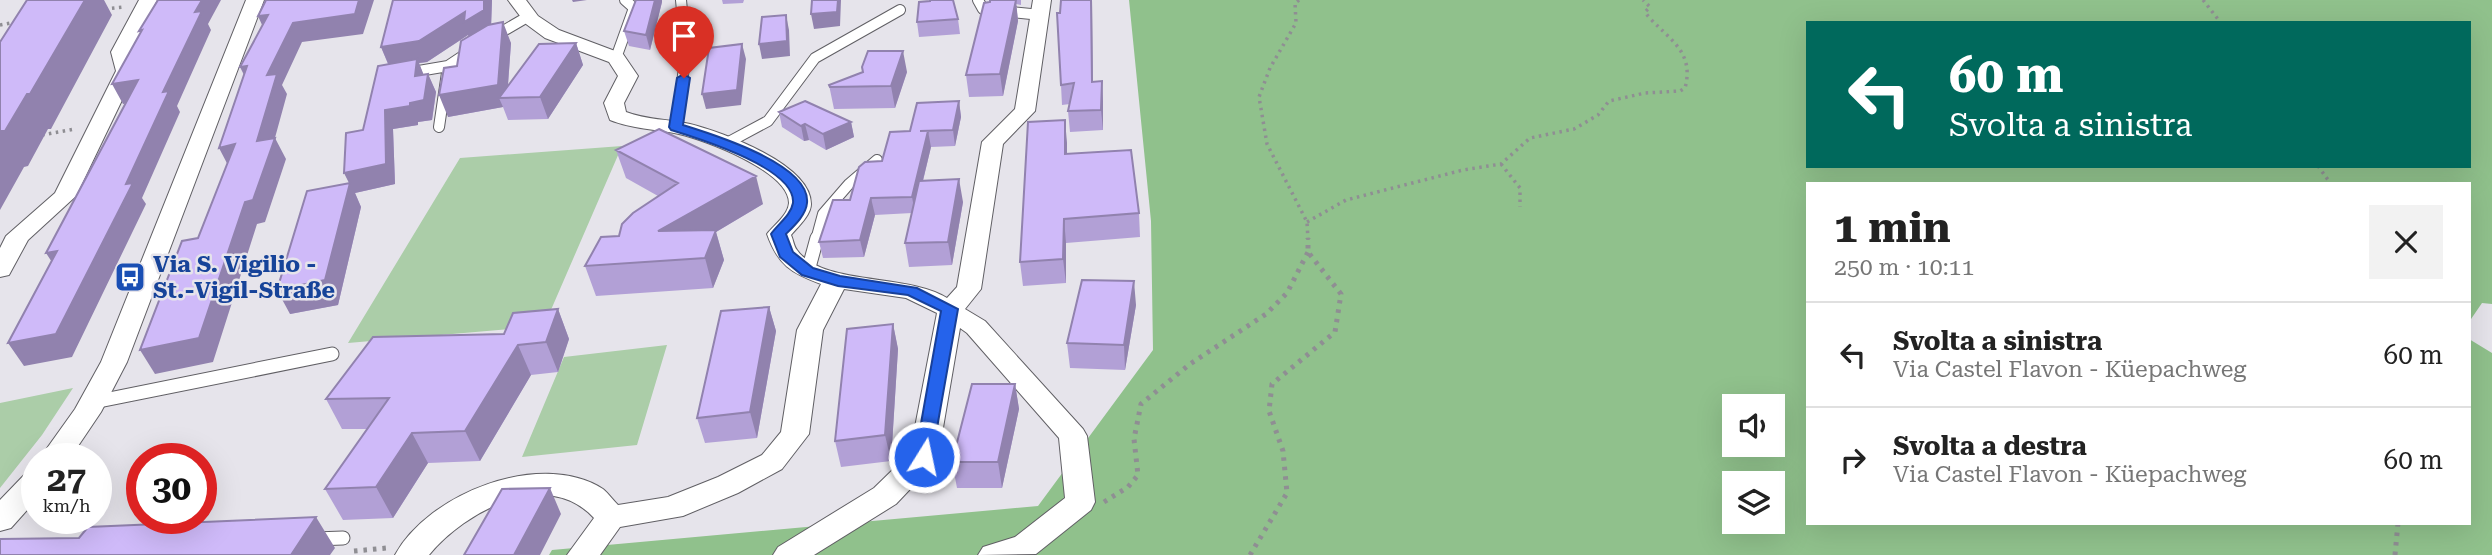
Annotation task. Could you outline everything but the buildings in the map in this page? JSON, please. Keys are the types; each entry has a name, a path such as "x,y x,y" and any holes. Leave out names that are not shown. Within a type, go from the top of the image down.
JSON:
{"street":[{"path":"67,443 114,362 256,0"},
{"path":"0,270 18,236 65,195 126,71 121,52 147,2"},
{"path":"523,8 552,33 616,58 628,76 614,103 617,116 638,124 676,127 727,143 782,173 799,191 800,205 792,220 779,234 786,254 808,271 838,281 911,291 950,309 976,327 1073,436 1080,502 1025,546 994,555"},
{"path":"789,555 885,496 924,457 950,309 970,289 993,142 1025,111 1041,8"},
{"path":"583,555 611,517 672,508 728,485 772,462 795,434 810,330 829,290 838,281"},
{"path":"411,555 431,531 461,510 508,487 563,486 592,497 611,517"},
{"path":"6,533 21,507"}],"lane":[{"path":"616,58 634,8 625,0"},
{"path":"676,127 686,53 681,0"},
{"path":"978,0 983,9 1041,8"},
{"path":"390,76 448,66 523,8"},
{"path":"727,143 768,121 815,58 900,10"},
{"path":"439,127 448,66"},
{"path":"808,271 823,214 849,184 877,160"},
{"path":"93,402 332,354"},
{"path":"301,540 343,538"}],"path":[{"path":"1080,502 1101,504 1128,487 1138,475 1134,439 1141,404 1190,364 1266,314 1287,293 1308,252 1307,222 1267,144 1259,97 1270,68 1296,23 1295,3 1299,0"},
{"path":"1307,222 1346,200 1463,170 1501,164 1530,138 1574,129 1598,116 1609,101 1645,93 1680,91 1685,88 1689,74 1678,48 1672,37 1649,19 1645,12 1650,8 1643,0"},
{"path":"2203,0 2219,21"},
{"path":"93,11 147,2"},
{"path":"0,25 27,21"},
{"path":"38,135 100,124"},
{"path":"1501,164 1518,180 1523,199 1520,207"},
{"path":"1250,555 1287,493 1283,451 1269,411 1272,384 1335,332 1341,294 1308,252"},
{"path":"2395,555 2398,525"}],"green space":[{"path":"1129,0 2492,0 2492,304 2482,303 2471,319 2471,182 1806,182 1806,525 2471,525 2471,340 2492,353 2492,555 549,555 552,550 1038,506 1153,350 1151,221"},
{"path":"622,146 544,326 348,343 460,158"},
{"path":"667,345 637,445 522,457 564,357"},
{"path":"73,388 36,443 21,443 21,462 0,488 0,403"}],"place":[{"name":"Via S. Vigilio - St.-Vigil-Straße","path":"130,277"}],"route":[{"path":"684,78 676,127 727,143 752,156 782,173 799,191 800,205 792,220 779,234 786,254 808,271 838,281 911,291 950,309 924,457"}]}
